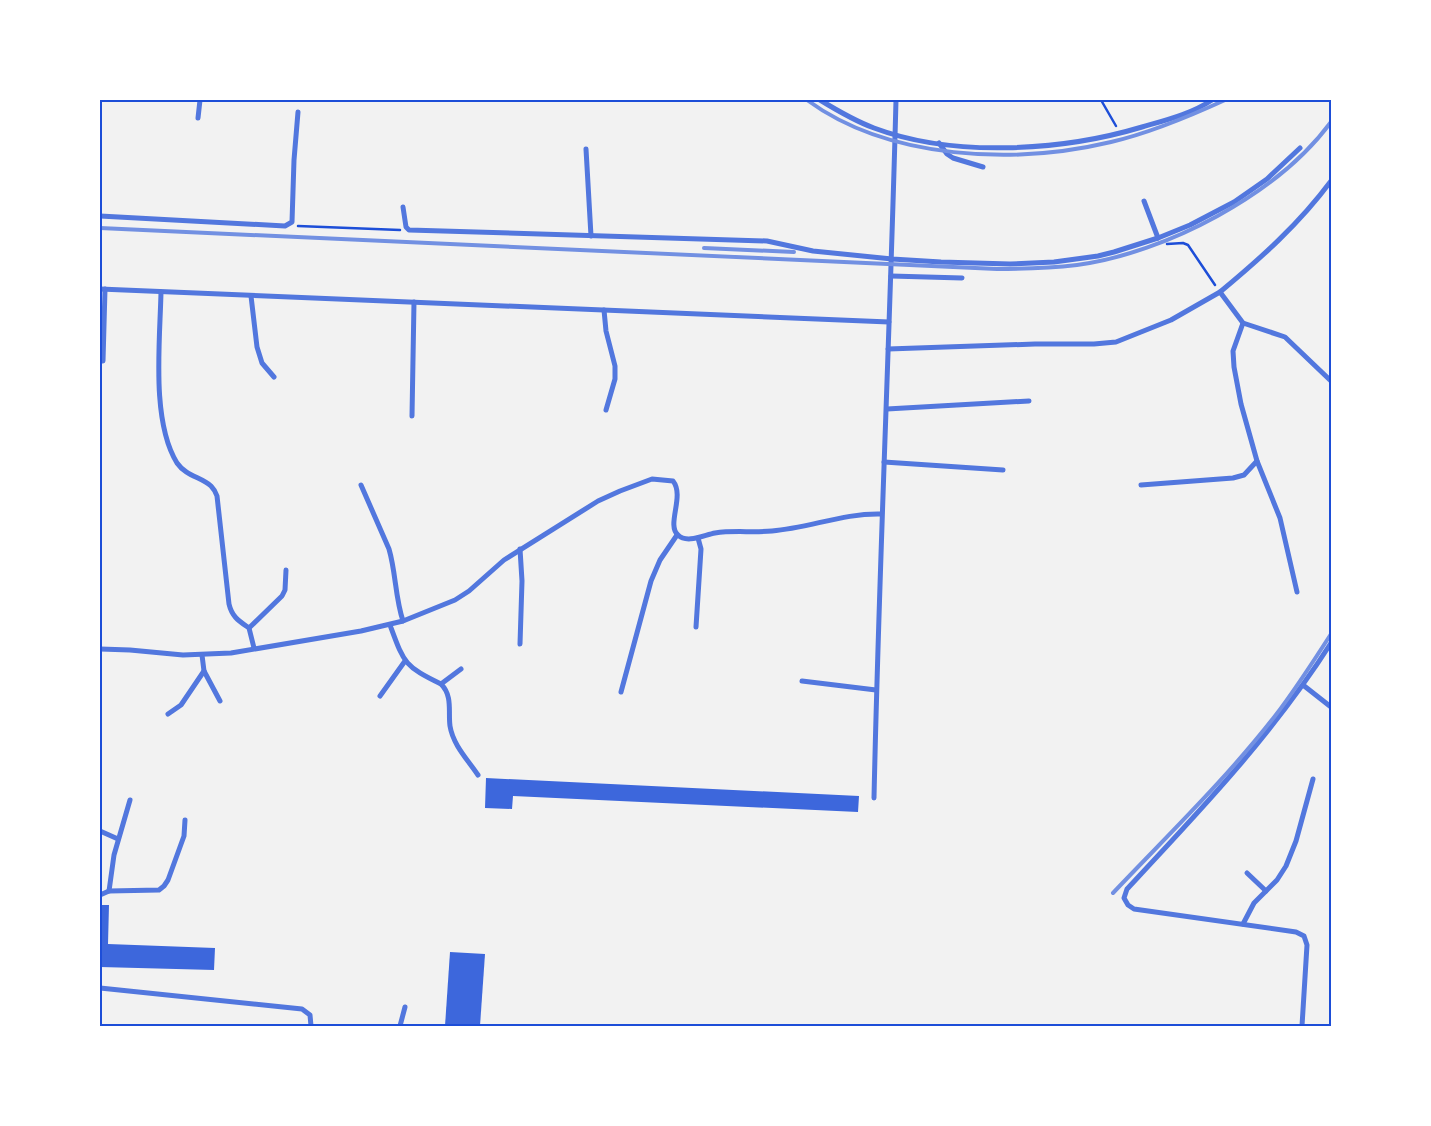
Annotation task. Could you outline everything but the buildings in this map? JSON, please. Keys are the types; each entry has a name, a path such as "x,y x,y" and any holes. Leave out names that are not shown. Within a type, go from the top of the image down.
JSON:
{"street":[{"path":"198,118 200,100"},
{"path":"820,100 857,121 895,134 939,143 974,147 1023,148 1089,141 1121,134 1174,118 1212,100"},
{"path":"874,798 881,514 887,409 896,100"},
{"path":"100,216 285,226 291,223 298,112"},
{"path":"939,143 947,154 953,158 983,167"},
{"path":"403,207 406,227 409,230 767,241 813,251 892,259 1010,264 1054,262 1114,252 1158,238 1190,225 1234,202 1267,179 1300,148"},
{"path":"586,149 591,236"},
{"path":"888,349 1116,342 1171,320 1220,292 1266,254 1294,226 1331,181"},
{"path":"1144,201 1158,238"},
{"path":"891,276 962,278"},
{"path":"103,361 102,289 889,322"},
{"path":"161,292 160,390 167,440 178,463 186,472 212,487 217,496 229,604 231,612 236,619 249,628 254,648"},
{"path":"1220,292 1243,323 1284,337 1331,381"},
{"path":"250,296 257,348 262,363 274,377"},
{"path":"412,416 414,302"},
{"path":"604,310 606,331 615,366 615,379 606,410"},
{"path":"1243,323 1232,350 1241,404 1257,461 1280,518 1297,592"},
{"path":"887,409 1029,401"},
{"path":"1141,486 1233,478 1244,474 1257,461"},
{"path":"884,462 1003,470"},
{"path":"100,650 202,655 231,653 361,631 403,621 455,600 469,591 504,560 598,501 652,479 674,481 677,486 678,494 674,529 677,535 683,538 698,538 720,533 772,531 856,516 881,514"},
{"path":"361,485 389,549 395,594 403,621"},
{"path":"621,692 651,581 660,560 677,535"},
{"path":"696,627 701,548 698,538"},
{"path":"520,550 522,564 520,644"},
{"path":"249,628 282,596 285,590 286,570"},
{"path":"390,625 405,661 409,666 446,688 449,696 452,737 478,775"},
{"path":"1302,1026 1307,945 1304,936 1296,932 1134,910 1124,898 1127,889 1214,795 1255,747 1303,685 1331,643"},
{"path":"202,655 204,671 220,701"},
{"path":"380,696 405,661"},
{"path":"441,684 461,669"},
{"path":"168,714 181,705 204,671"},
{"path":"802,681 876,690"},
{"path":"1303,685 1331,707"},
{"path":"1243,924 1254,904 1277,880 1286,866 1296,840 1313,779"},
{"path":"109,891 114,855 130,800"},
{"path":"100,894 109,891 159,890 164,886 184,836 185,820"},
{"path":"100,831 118,839"},
{"path":"1247,873 1266,891"},
{"path":"100,988 302,1008 310,1015 312,1026"},
{"path":"400,1026 405,1007"}],"path":[{"path":"1101,100 1121,134"},
{"path":"291,223 304,227 409,230"},
{"path":"1158,238 1162,243 1184,243 1188,245 1220,292"}],"railway":[{"path":"807,100 840,120 876,135 914,146 994,155 1035,154 1111,142 1169,124 1225,100"},
{"path":"100,228 997,269 1057,267 1111,258 1147,248 1217,216 1251,196 1281,173 1309,148 1331,122"},
{"path":"704,248 794,252"},
{"path":"1113,893 1237,762 1290,696 1331,634"}]}
